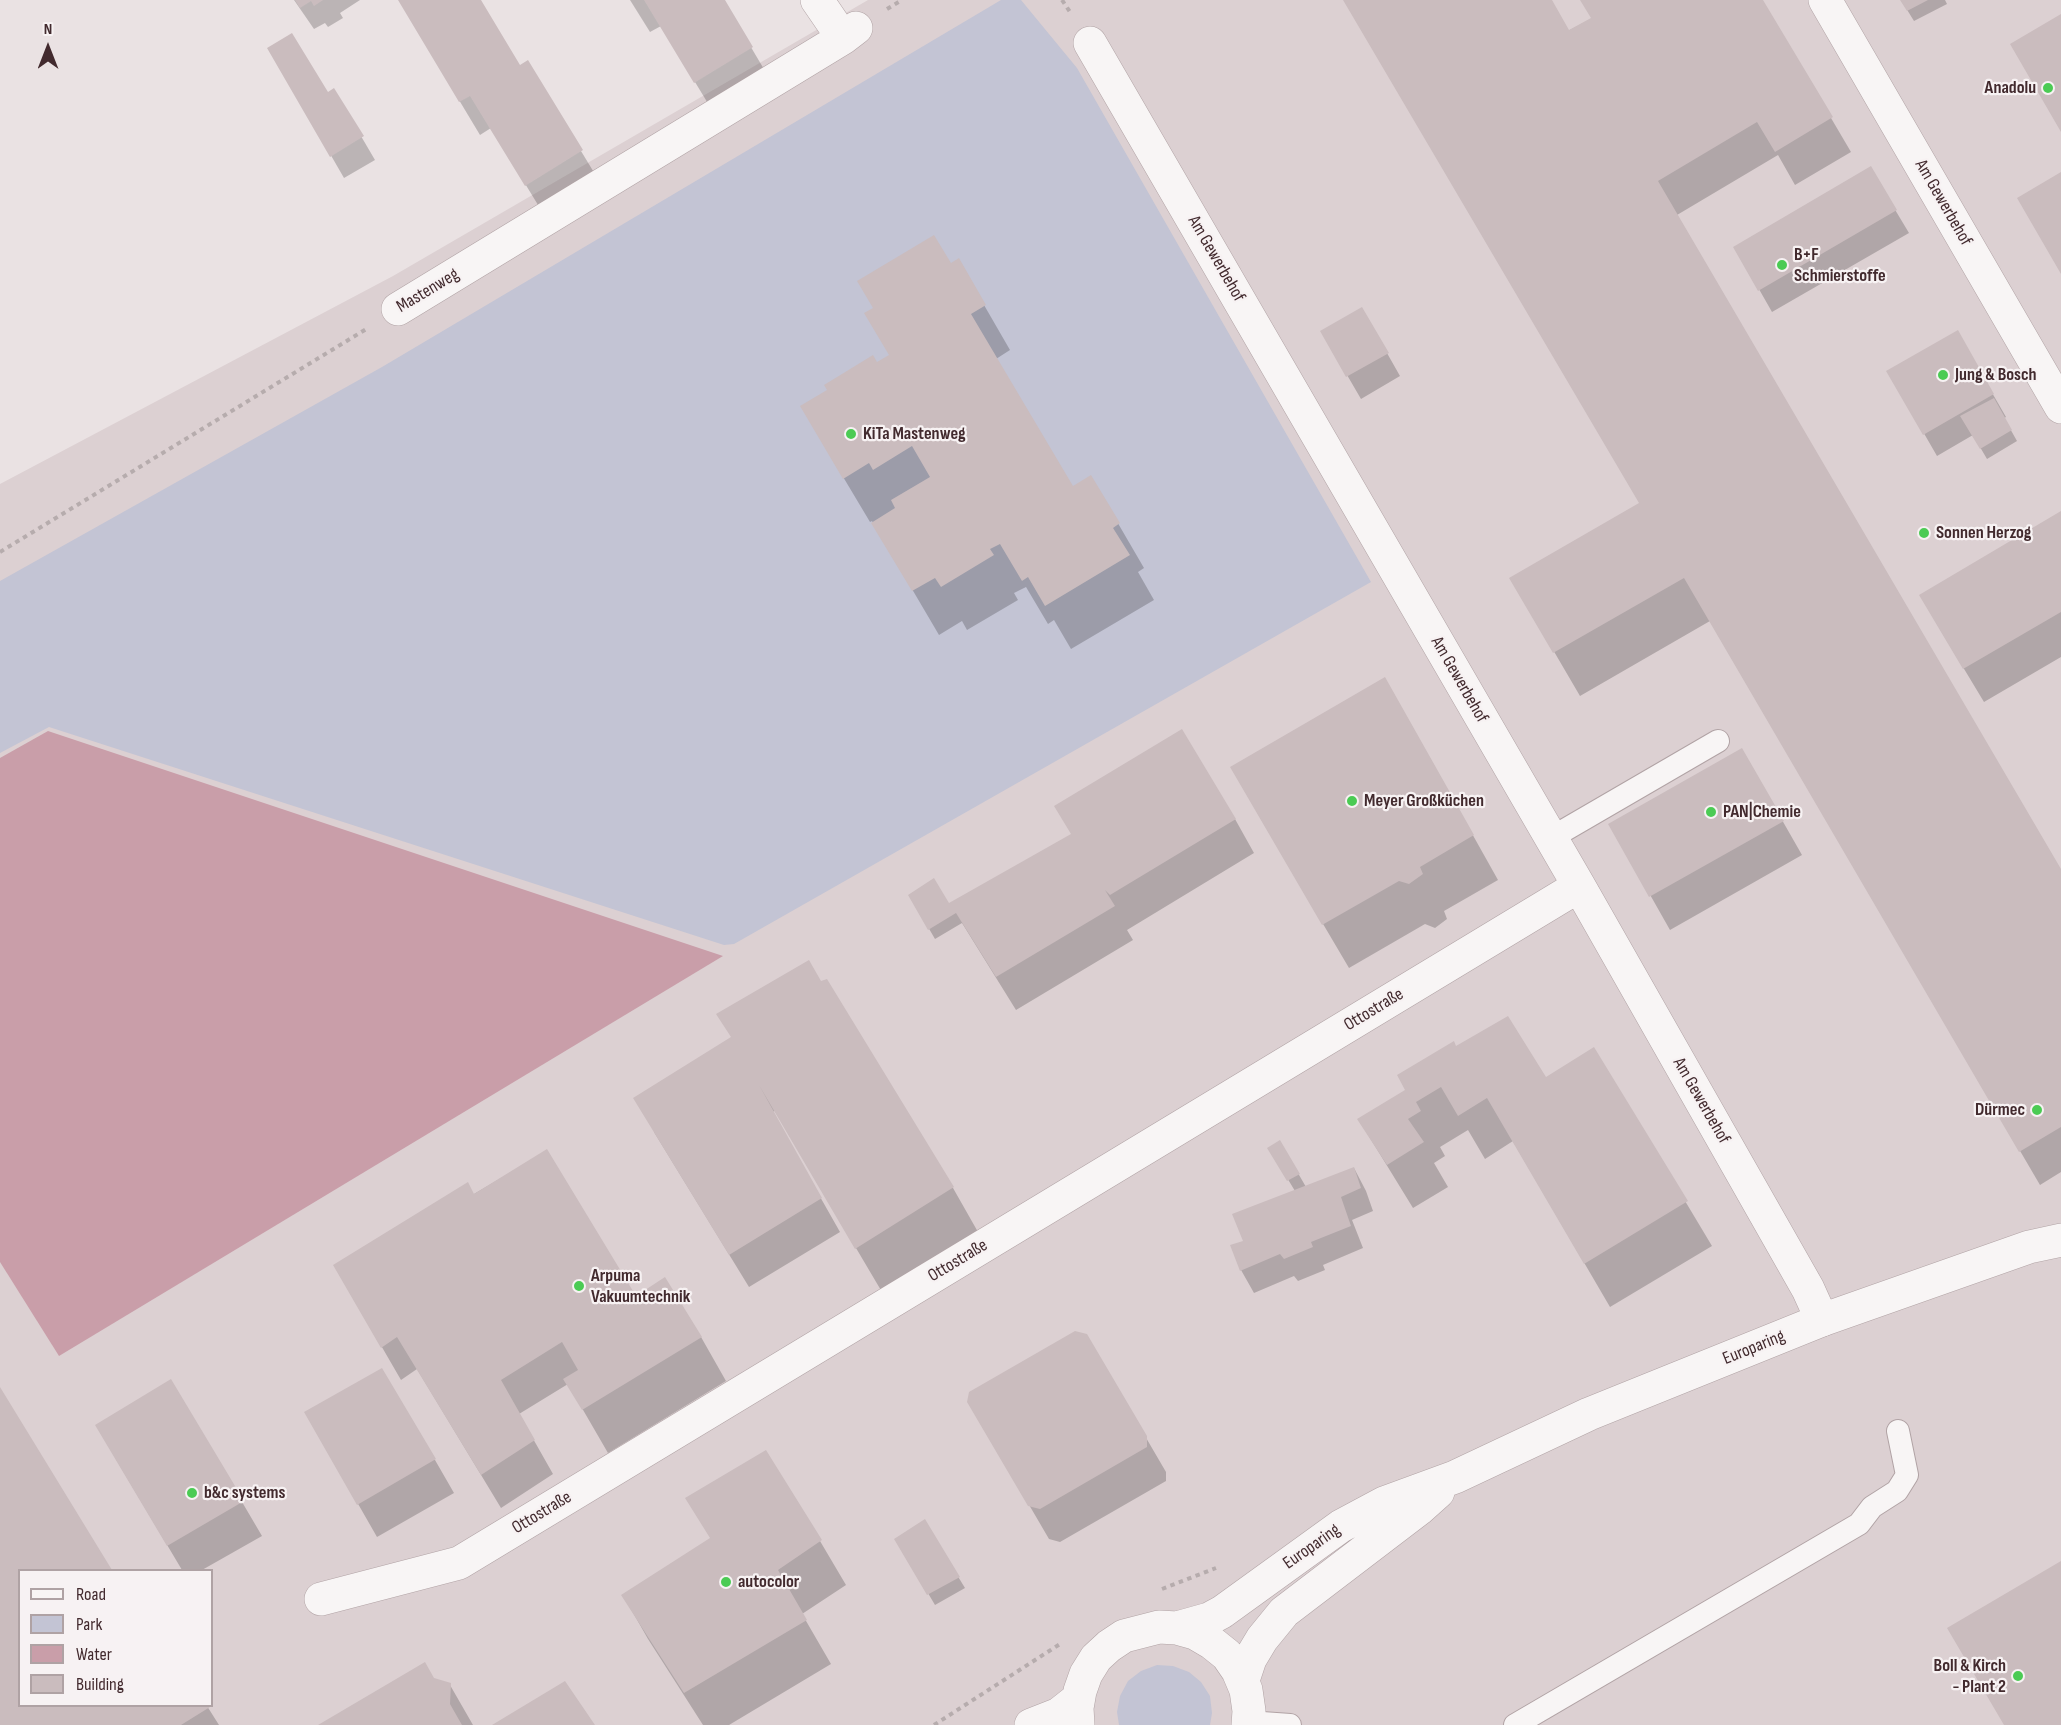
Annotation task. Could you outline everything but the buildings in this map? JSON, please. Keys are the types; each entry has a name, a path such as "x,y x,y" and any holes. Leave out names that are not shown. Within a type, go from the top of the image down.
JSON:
{"street":[{"name":"Mastenweg","path":"398,309 850,33 818,0"},
{"name":"Am Gewerbehof","path":"1825,0 2061,407"},
{"name":"Am Gewerbehof","path":"1090,43 1579,886 1808,1289 1822,1320"},
{"name":"Ottostraße","path":"321,1599 459,1563 1579,886"},
{"name":"Europaring","path":"1177,1628 1209,1619 1228,1608 1341,1526 1384,1503 1455,1477 1589,1414 1822,1320 2029,1247 2061,1240"},
{"name":"Europaring","path":"1243,1680 1250,1659 1262,1639 1284,1612 1419,1509 1455,1477"},
{"name":"Europaring","path":"1031,1725 1059,1714 1078,1712 1083,1682 1091,1666 1109,1646 1124,1636 1159,1627 1177,1628 1204,1637 1220,1648 1233,1663 1243,1680 1248,1700 1248,1724"}],"lane":[{"path":"1551,838 1718,741"},
{"path":"1515,1725 1859,1524 1872,1507 1897,1491 1906,1474 1898,1431"},
{"path":"1248,1724 1290,1725"}],"path":[{"name":"Mastenweg","path":"0,552 398,309"}],"shaded area":[{"path":"868,0 2061,0 2061,1725 0,1725 0,484 393,276"}],"green space":[{"path":"1001,0 1021,0 1077,68 1371,582 734,944 724,945 49,727 0,753 0,581 382,367"},
{"path":"1157,1665 1173,1666 1189,1672 1201,1682 1210,1696 1212,1713 1210,1725 1119,1725 1117,1712 1120,1696 1128,1681 1141,1671"}],"water":[{"path":"48,731 723,956 59,1356 0,1262 0,758"}],"place":[{"name":"Anadolu","path":"2048,88"},
{"name":"B+F Schmierstoffe","path":"1782,265"},
{"name":"Jung & Bosch","path":"1943,375"},
{"name":"KiTa Mastenweg","path":"851,434"},
{"name":"Sonnen Herzog","path":"1924,533"},
{"name":"Meyer Großküchen","path":"1352,801"},
{"name":"PAN|Chemie","path":"1711,812"},
{"name":"Dürmec","path":"2037,1110"},
{"name":"Arpuma Vakuumtechnik","path":"579,1286"},
{"name":"b&c systems","path":"192,1493"},
{"name":"autocolor","path":"726,1582"},
{"name":"Boll & Kirch - Plant 2","path":"2018,1676"}]}
